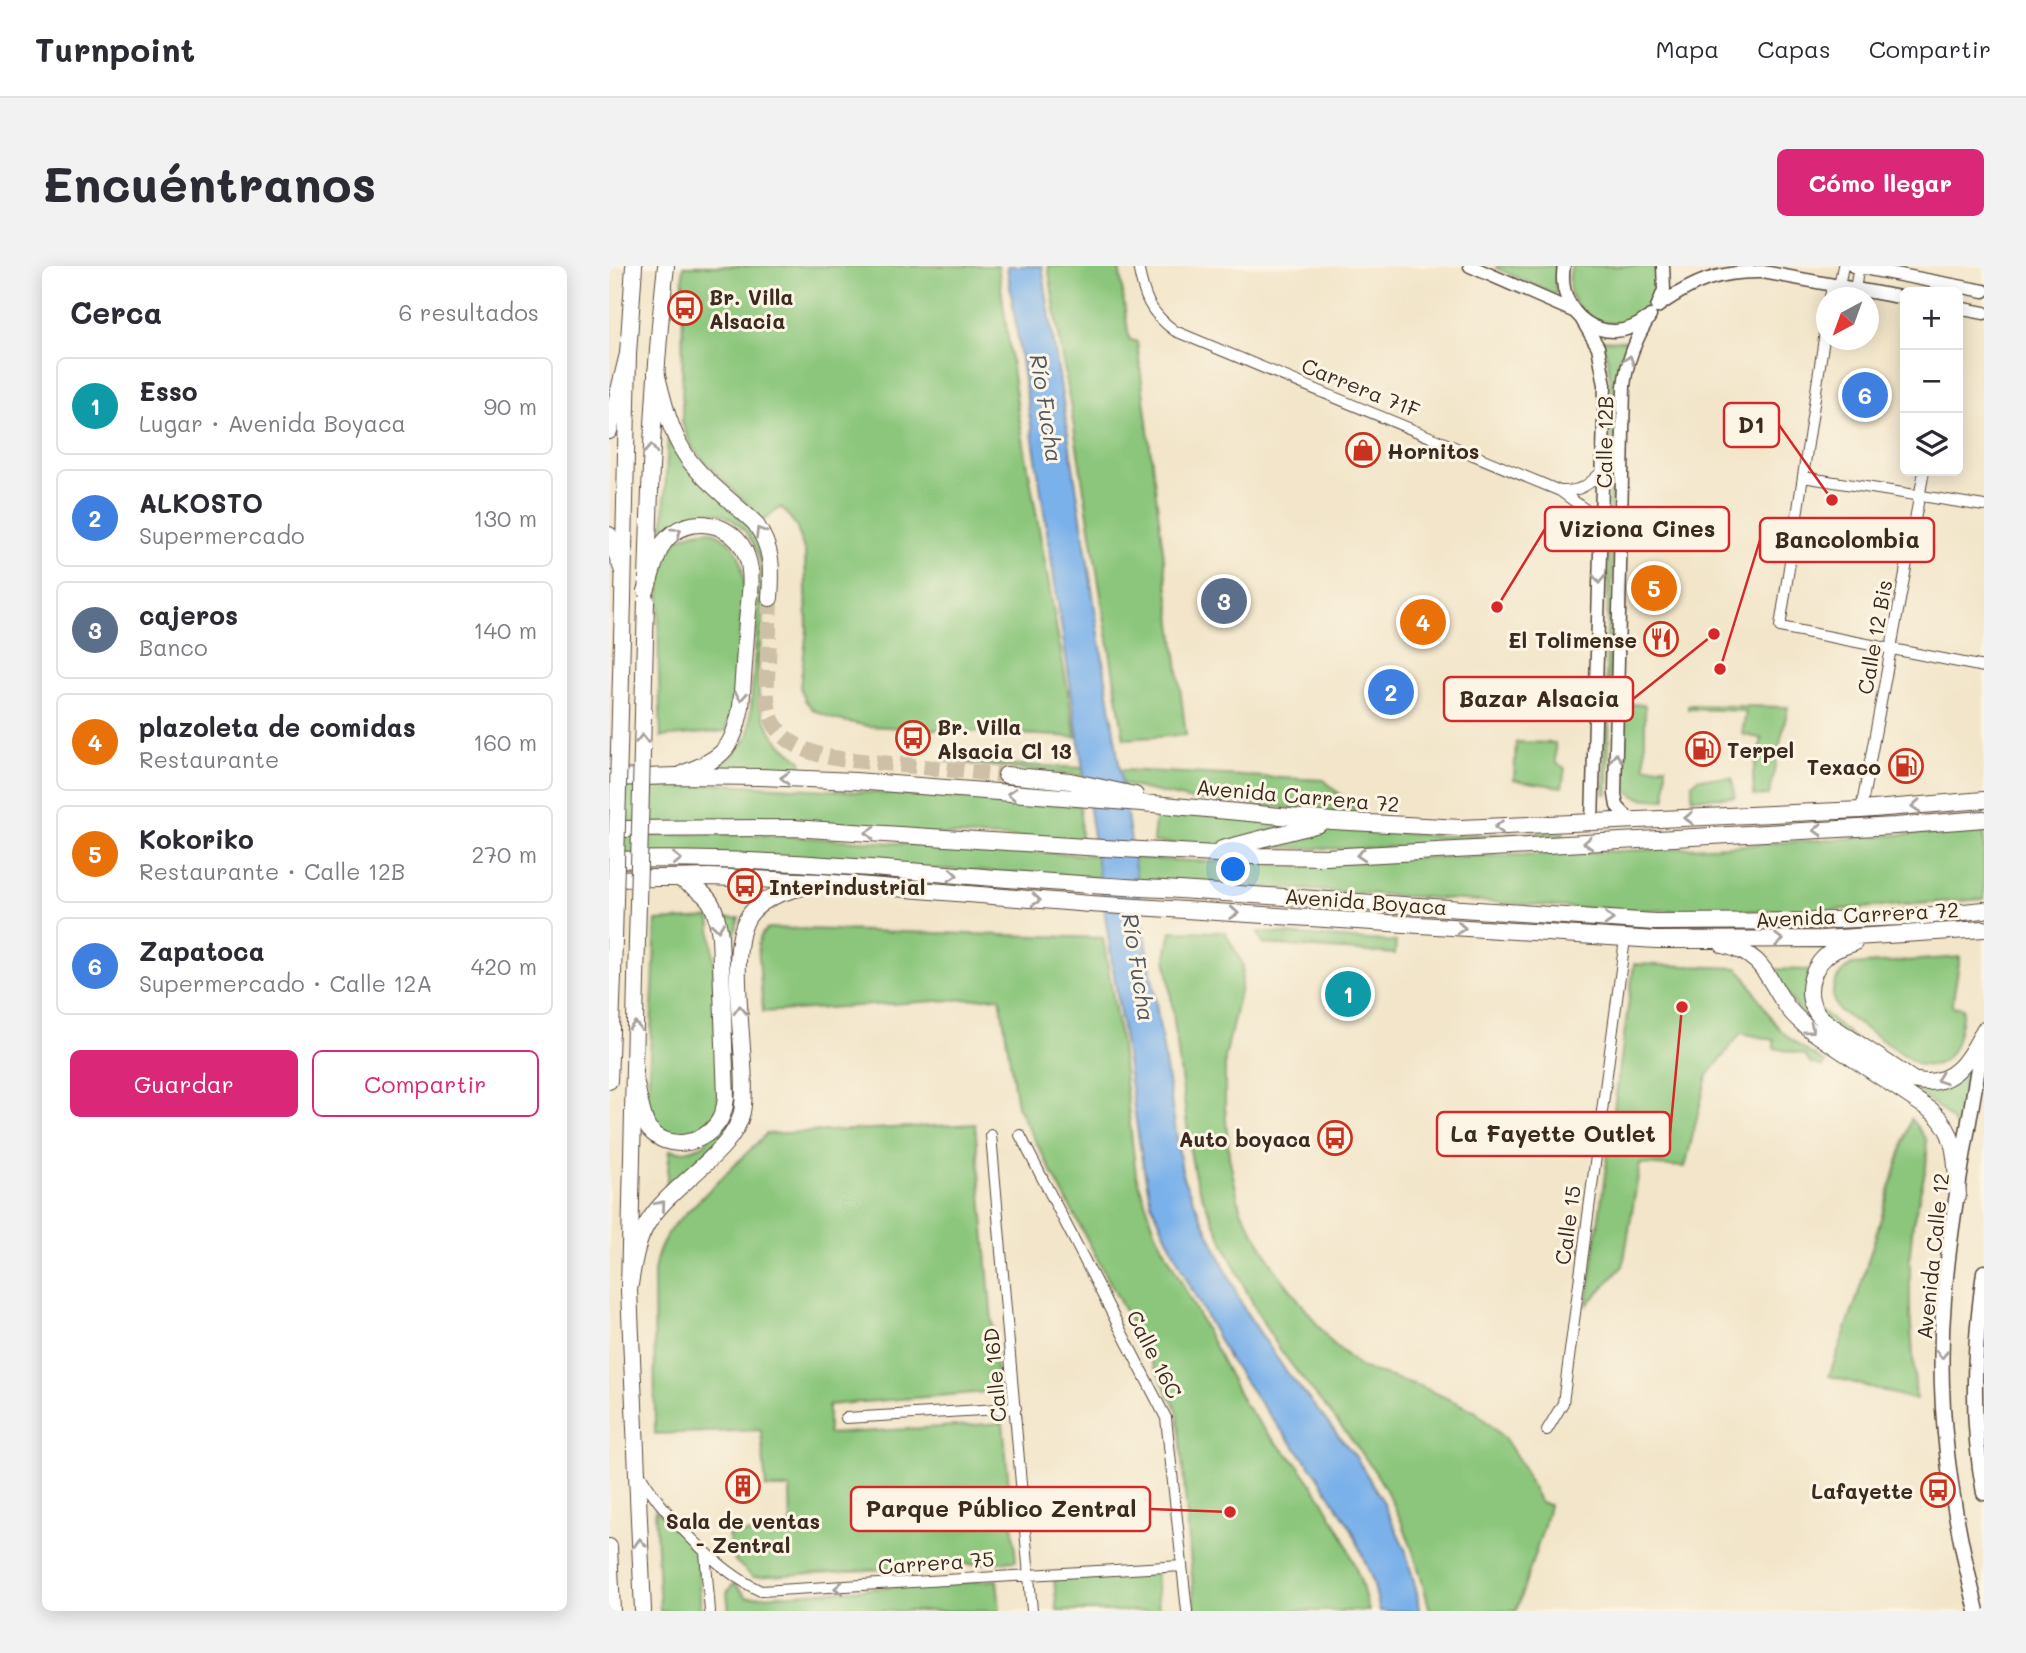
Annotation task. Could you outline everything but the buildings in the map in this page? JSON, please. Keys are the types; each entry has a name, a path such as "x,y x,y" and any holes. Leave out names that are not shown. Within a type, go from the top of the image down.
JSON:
{"main road":[{"path":"609,1082 628,354 634,266"},
{"path":"643,1611 629,1290 651,451 666,266"},
{"path":"609,431 628,354"},
{"path":"656,372 666,412 685,455 762,533 769,547 772,566 770,598"},
{"path":"646,596 664,542 688,524 702,523 724,530 739,542 747,556 749,596 741,706 733,737 728,746 707,764 677,776"},
{"path":"609,535 624,571"},
{"path":"1006,775 1079,791"},
{"name":"Avenida Carrera 72","path":"609,778 677,776 1079,791 1191,808 1332,821 1461,828 1861,810 1984,800"},
{"path":"1955,803 1984,788"},
{"path":"609,828 793,828 1084,847 1326,857 1984,819"},
{"path":"1209,853 1332,821"},
{"name":"Avenida Carrera 72","path":"609,860 766,861 1088,886 1681,922 1812,921 1923,916 1981,910"},
{"path":"634,1075 645,1121 649,1129 664,1140 690,1143 701,1138 718,1123 724,1111 726,1098 717,915 705,893 678,878"},
{"path":"609,879 821,882"},
{"path":"629,1290 637,1247 647,1222 667,1197 727,1143 742,1112 744,1086 738,954 742,927 749,915 770,898 821,882"},
{"name":"Avenida Boyaca","path":"821,882 1090,904 1564,935"},
{"path":"1270,915 1303,900"},
{"path":"1924,933 1981,910"},
{"path":"1517,914 1564,935"},
{"path":"1681,922 1739,940"},
{"name":"Avenida Carrera 72","path":"1564,935 1682,941 1872,937 1984,929"},
{"path":"1872,937 1835,949 1821,961 1813,973 1809,986 1812,1002 1817,1014 1830,1025 1913,1080 1927,1084 1941,1081 1959,1069 1974,1050 1984,1030"},
{"path":"1682,941 1730,947 1753,958 1766,970 1796,1019 1942,1119 1954,1146 1958,1195"},
{"name":"Avenida Calle 12","path":"1977,1611 1952,1500 1942,1391 1944,1301 1984,1030"},
{"path":"1984,1272 1976,1344 1974,1396 1976,1441 1984,1493"},
{"path":"609,1547 612,1611"}],"street":[{"name":"Carrera 71F","path":"1138,266 1142,288 1153,312 1168,326 1190,338 1560,491 1589,512 1601,535"},
{"path":"1470,266 1578,315 1593,326 1617,331 1641,323 1693,285 1722,274 1763,272 1826,287"},
{"name":"Calle 12B","path":"1564,266 1565,294 1598,347 1605,385 1591,822"},
{"path":"1654,312 1664,290 1663,266"},
{"path":"1835,287 1843,266"},
{"path":"1855,287 1857,266 1984,291"},
{"path":"1879,293 1900,297"},
{"path":"1963,309 1984,313"},
{"name":"Calle 12B","path":"1631,821 1617,806 1615,794 1624,386 1629,357 1640,332 1654,312"},
{"path":"1821,350 1780,627 1984,667"},
{"path":"1560,491 1581,489 1589,485 1603,470"},
{"name":"Calle 12 Bis","path":"1861,810 1923,476"},
{"path":"1803,477 1984,506"},
{"name":"Calle 15","path":"1547,1430 1563,1403 1625,939"},
{"name":"Calle 16D","path":"991,1135 1032,1611"},
{"name":"Calle 16C","path":"1020,1135 1166,1418 1187,1611"},
{"path":"1976,1344 1984,1368"},
{"path":"846,1418 1016,1408"},
{"name":"Carrera 75","path":"636,1468 656,1499 705,1552 751,1587 761,1591 1182,1566"},
{"path":"705,1552 710,1611"}],"green space":[{"path":"683,266 998,266 1018,411 1076,737 868,726 833,719 813,710 800,687 807,629 805,553 796,525 781,507 763,521 693,449 682,423"},
{"path":"1048,266 1119,266 1129,339 1137,342 1186,735 1124,739"},
{"path":"1558,266 1555,285 1557,293 1496,268"},
{"path":"1572,266 1657,266 1656,293 1646,311 1630,321 1611,323 1593,318 1578,306 1570,289"},
{"path":"1601,340 1628,341 1623,354 1616,396 1608,794 1604,794 1611,396 1608,361"},
{"path":"668,437 745,522 759,542 765,569 758,687 763,714 776,739 801,760 802,768 714,768 731,758 749,735 761,567 747,534 730,518 720,514 695,514 678,523 663,536"},
{"path":"710,530 733,546 740,559 743,576 732,709 726,731 661,737 659,609 663,562 668,549 677,540"},
{"path":"1630,704 1645,705 1645,767 1666,766 1666,799 1637,797 1623,784 1624,712"},
{"path":"1688,705 1788,707 1769,795 1754,796 1753,773 1762,739 1742,734 1746,711 1688,709"},
{"path":"1516,742 1555,743 1556,763 1565,768 1562,787 1514,780"},
{"path":"941,761 1324,780 1362,815 1188,799 1086,776"},
{"path":"1699,778 1732,778 1735,797 1692,798 1692,784"},
{"path":"724,784 1080,805 1081,840 609,822 609,787"},
{"path":"1156,810 1301,823 1212,846 1153,842"},
{"path":"1327,828 1439,836 1564,832 1564,836 1353,849 1253,847"},
{"path":"1984,829 1984,899 1833,910 1692,911 1578,908 1017,873 609,854 609,835 748,834 1167,860 1302,865 1410,858 1731,846"},
{"path":"710,918 714,961 718,1105 712,1121 700,1130 685,1135 670,1134 655,1123 650,1114 648,1100 656,921"},
{"path":"727,918 739,918 731,953 737,1042 735,1112 726,1133 666,1189 670,1150 687,1150 705,1144 732,1083"},
{"path":"768,928 1103,938 1120,1039 1136,1175 1156,1233 1243,1402 1269,1435 1298,1465 1322,1499 1344,1538 1369,1611 1195,1611 1178,1412 1017,1106 1000,997 763,1012 758,945 761,935"},
{"path":"1171,931 1225,932 1243,965 1241,987 1225,1058 1229,1156 1240,1208 1275,1269 1330,1341 1361,1368 1420,1386 1475,1411 1505,1439 1539,1501 1549,1505 1516,1611 1430,1611 1409,1539 1385,1488 1352,1439 1277,1345 1246,1291 1195,1177 1166,957"},
{"path":"1258,932 1396,942 1395,954 1263,944"},
{"path":"1960,957 1952,1006 1963,1008 1960,1030 1953,1050 1939,1063 1929,1066 1917,1064 1838,1010 1835,1003 1833,990 1837,978 1852,965"},
{"path":"1634,964 1738,968 1780,1029 1825,1063 1823,1067 1810,1063 1805,1055 1774,1048 1774,1040 1741,1033 1707,1077 1685,1167 1640,1164 1623,1266 1587,1305"},
{"path":"1773,969 1808,970 1807,999 1911,1085 1967,1071 1959,1133 1950,1118 1937,1107 1839,1044 1813,1024 1794,1004"},
{"path":"1911,1119 1926,1139 1927,1154 1913,1223 1910,1253 1910,1312 1916,1400 1829,1376 1856,1301"},
{"path":"975,1124 998,1391 828,1405 828,1434 1003,1423 1016,1561 753,1577 735,1561 728,1535 791,1530 790,1488 766,1488 761,1430 655,1434 654,1272 662,1243 672,1227 766,1134"},
{"path":"655,1509 697,1550 701,1611 660,1611"},
{"path":"1156,1571 1159,1611 1057,1611 1054,1579"},
{"path":"997,1580 1000,1611 729,1611 727,1592 734,1583 747,1597"}],"water":[{"name":"Río Fucha","path":"1007,266 1042,266 1183,1178 1244,1309 1285,1370 1356,1457 1382,1500 1405,1549 1419,1611 1380,1611 1373,1581 1352,1530 1316,1473 1229,1359 1189,1284 1151,1203 1142,1160"}],"tunnel":[{"path":"770,598 767,687 769,711 780,731 797,746 841,759 1006,775"}],"place":[{"name":"Br. Villa Alsacia","path":"685,308"},
{"name":"Zapatoca","path":"1865,395"},
{"name":"Hornitos","path":"1363,450"},
{"name":"D1","path":"1832,500"},
{"name":"Kokoriko","path":"1654,588"},
{"name":"cajeros","path":"1224,601"},
{"name":"Viziona Cines","path":"1497,607"},
{"name":"plazoleta de comidas","path":"1423,622"},
{"name":"Bazar Alsacia","path":"1714,634"},
{"name":"El Tolimense","path":"1661,639"},
{"name":"Bancolombia","path":"1720,669"},
{"name":"ALKOSTO","path":"1391,692"},
{"name":"Br. Villa Alsacia Cl 13","path":"913,738"},
{"name":"Terpel","path":"1703,749"},
{"name":"Texaco","path":"1906,766"},
{"name":"Interindustrial","path":"745,886"},
{"name":"Esso","path":"1348,994"},
{"name":"La Fayette Outlet","path":"1682,1007"},
{"name":"Auto boyaca","path":"1335,1138"},
{"name":"Sala de ventas - Zentral","path":"743,1486"},
{"name":"Lafayette","path":"1938,1490"},
{"name":"Parque Público Zentral","path":"1230,1512"}]}
